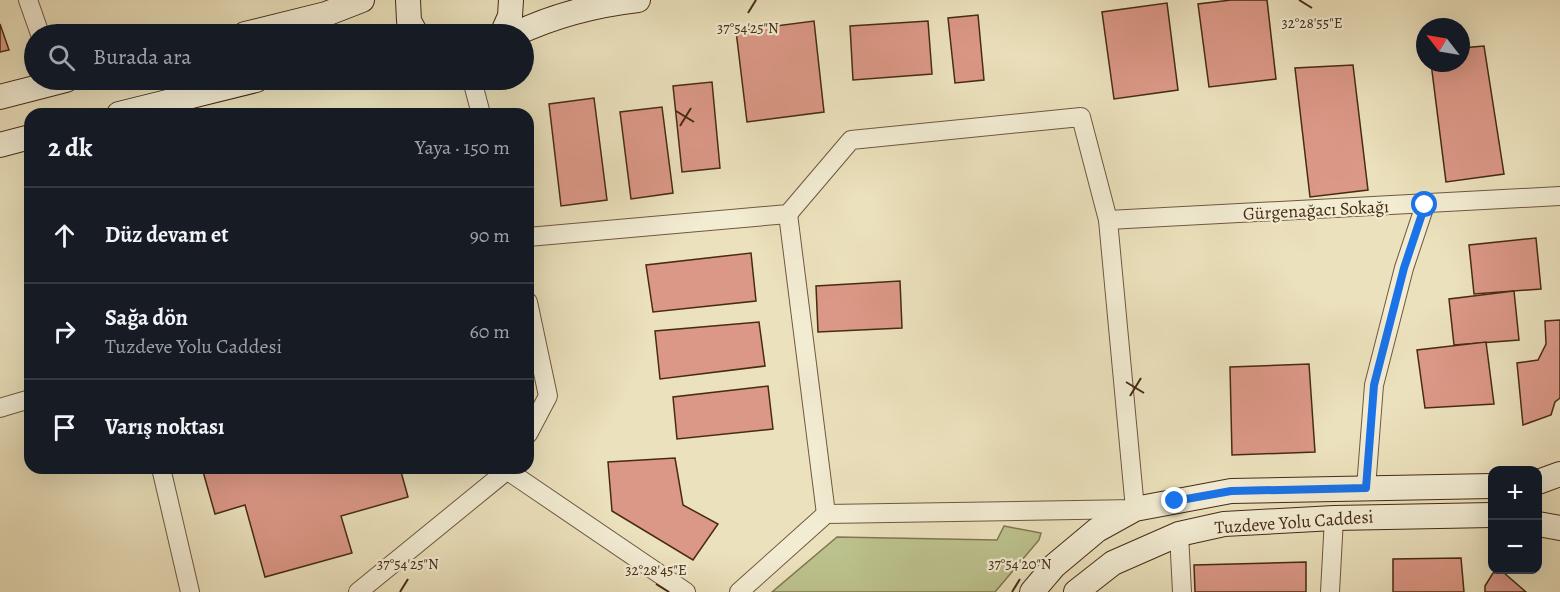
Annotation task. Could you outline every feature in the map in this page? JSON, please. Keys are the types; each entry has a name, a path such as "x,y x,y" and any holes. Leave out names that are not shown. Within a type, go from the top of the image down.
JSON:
{"main road":[{"path":"286,24 326,14 362,0"},
{"path":"408,0 411,24"},
{"path":"506,24 510,16 511,0"},
{"path":"534,25 597,5 638,0"},
{"path":"0,97 24,90"},
{"path":"143,108 216,90"},
{"path":"0,146 24,139"},
{"path":"1542,481 1560,474"},
{"name":"Tuzdeve Yolu Caddesi","path":"1032,592 1054,566 1097,530 1136,509 1231,491 1488,486"},
{"name":"Tuzdeve Yolu Caddesi","path":"1076,592 1113,564 1179,534 1224,524 1334,518 1488,515"},
{"path":"1542,525 1560,528"}],"street":[{"path":"28,0 36,24"},
{"path":"475,90 479,108"},
{"path":"534,236 788,214 851,140 1082,117 1108,220 1136,509 826,514 739,592"},
{"name":"Gürgenağacı Sokağı","path":"1108,220 1425,205 1560,196"},
{"path":"1366,488 1374,385 1404,268 1425,205"},
{"path":"788,214 826,514"},
{"path":"534,330 548,396 534,423"},
{"path":"0,408 24,401"},
{"path":"162,474 190,592"},
{"path":"358,592 504,474"},
{"path":"515,474 686,592"},
{"path":"1330,592 1334,518"},
{"path":"1179,534 1182,592"}],"green space":[{"path":"1004,526 1041,533 1039,540 995,592 772,592 837,537 997,540"}],"building":[{"path":"1231,0 1267,0 1276,79 1209,87 1198,4"},
{"path":"1167,3 1178,90 1114,99 1102,12"},
{"path":"978,15 984,80 955,83 948,18"},
{"path":"814,21 824,112 747,122 736,31"},
{"path":"928,21 932,74 853,80 850,26"},
{"path":"0,24 9,50 0,52"},
{"path":"1484,46 1504,174 1446,182 1432,72 1470,72 1470,47"},
{"path":"1353,65 1368,190 1310,197 1295,68"},
{"path":"712,82 720,168 682,172 673,86"},
{"path":"594,98 607,200 561,206 549,104"},
{"path":"662,107 673,193 631,199 620,112"},
{"path":"1536,238 1541,289 1474,294 1469,245"},
{"path":"751,253 756,301 653,312 646,265"},
{"path":"900,281 902,328 818,332 816,286"},
{"path":"1514,291 1519,340 1454,345 1449,299"},
{"path":"1560,320 1560,398 1555,402 1551,415 1523,425 1517,363 1538,360 1546,344 1545,321"},
{"path":"759,322 765,366 660,379 655,331"},
{"path":"1486,342 1494,404 1425,408 1417,350"},
{"path":"1309,364 1315,452 1232,455 1230,367"},
{"path":"768,386 773,429 677,439 673,397"},
{"path":"675,458 683,505 718,524 693,560 612,511 608,462"},
{"path":"204,474 402,474 408,497 341,516 352,553 265,577 245,505 215,514"},
{"path":"1461,558 1464,592 1393,592 1393,559"},
{"path":"1306,562 1306,592 1195,592 1194,565"},
{"path":"1492,574 1505,574 1526,592 1485,592 1485,586"}],"route":[{"path":"1175,501 1231,491 1366,488 1374,385 1404,268 1425,205"}]}
